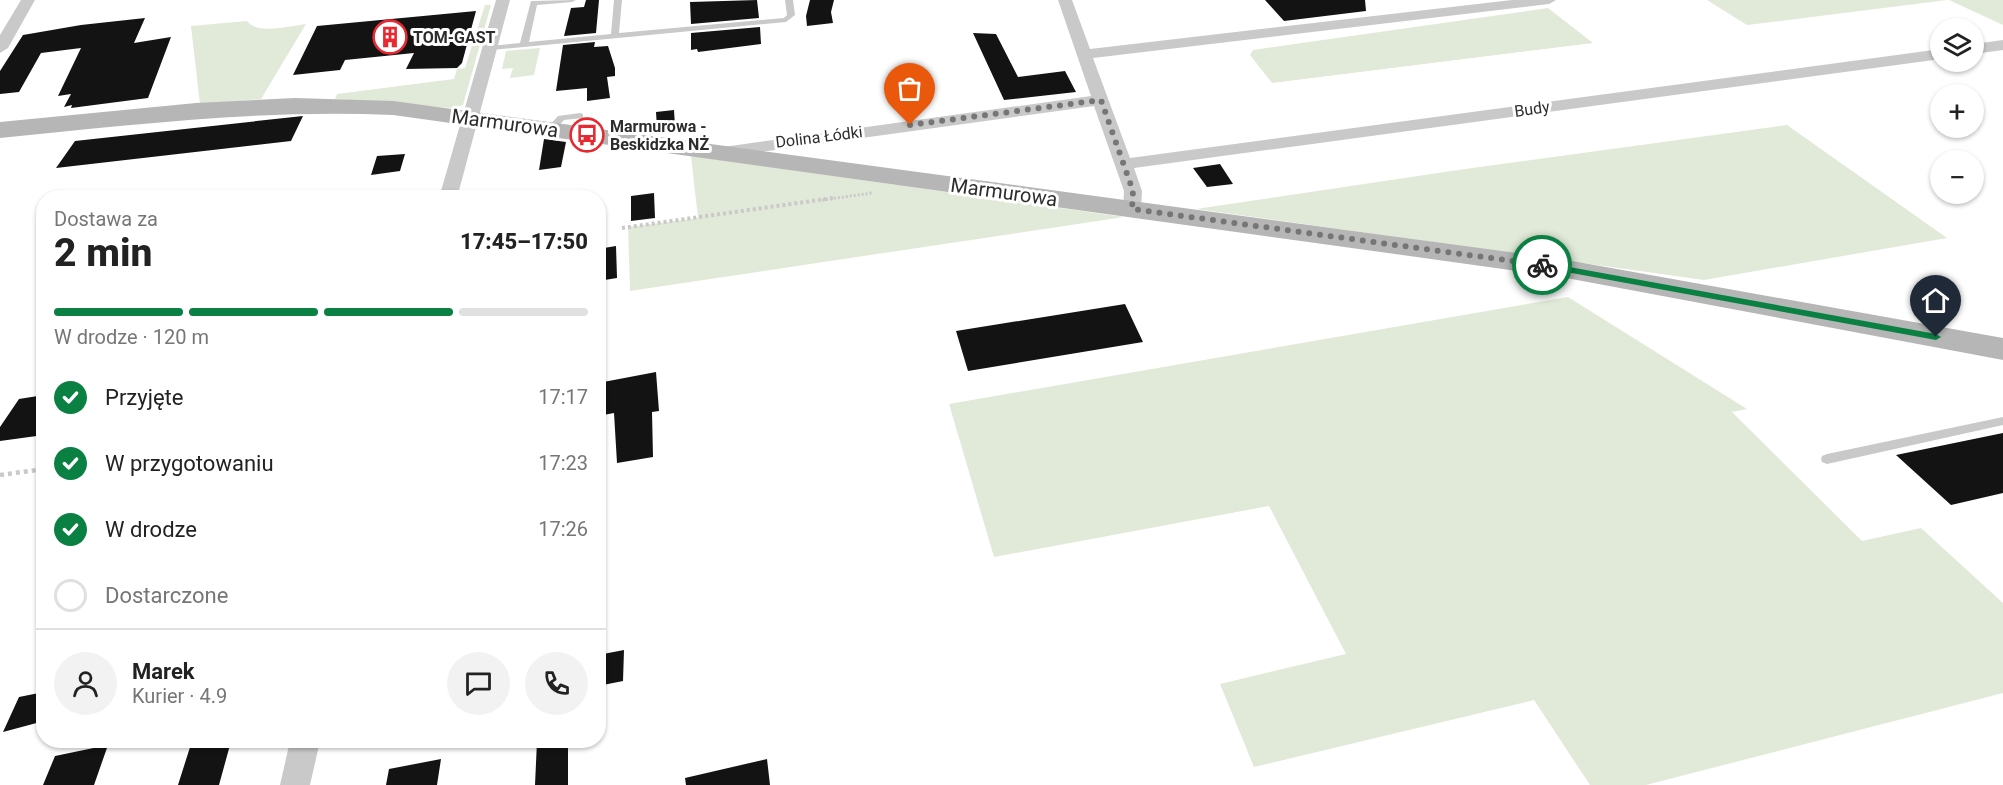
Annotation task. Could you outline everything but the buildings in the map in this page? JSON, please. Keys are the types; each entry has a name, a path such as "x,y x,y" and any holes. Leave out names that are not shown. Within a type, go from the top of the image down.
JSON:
{"street":[{"path":"0,48 28,0"},
{"path":"450,190 503,0"},
{"path":"1065,0 1133,191 1132,209"},
{"path":"1084,54 1549,0"},
{"path":"1984,48 2003,45"},
{"name":"Budy","path":"1124,164 1930,55"},
{"name":"Dolina Łódki","path":"716,153 1101,100"},
{"name":"Marmurowa","path":"0,130 290,105 373,106 1561,268 2003,350"},
{"path":"295,785 303,748"}],"lane":[{"path":"524,45 534,2 572,0"},
{"path":"615,36 618,0"},
{"path":"491,48 786,20 791,15 789,0"},
{"path":"550,130 561,118 580,116"},
{"path":"1827,459 2003,421"}],"path":[{"path":"622,228 877,193 893,184 896,177"},
{"path":"0,475 36,470"}],"green space":[{"path":"1707,0 1947,0 1747,25"},
{"path":"1949,0 2003,0 2003,25"},
{"path":"485,5 491,5 463,105 451,108 335,99 337,94 454,79 457,69 465,68"},
{"path":"1548,8 1593,43 1272,83 1250,55 1253,50"},
{"path":"247,21 266,29 306,24 261,99 200,104 191,26"},
{"path":"540,48 534,75 510,78 513,68 502,69 506,51"},
{"path":"1787,125 1947,238 1704,280 1196,209 1472,168"},
{"path":"691,156 1124,217 630,291 628,227 698,218"},
{"path":"1568,297 1747,409 1732,412 1862,541 1921,528 2003,603 2003,693 1646,785 1590,785 1534,700 1254,767 1220,684 1346,654 1269,506 994,557 949,404"}],"way so far":[{"path":"910,125 1101,100 1133,191 1132,209 1542,265"}],"place":[{"name":"TOM-GAST","path":"390,37"},
{"name":"Marmurowa - Beskidzka NŻ","path":"587,135"}],"route":[{"path":"1542,265 1668,286 1936,337"}]}
